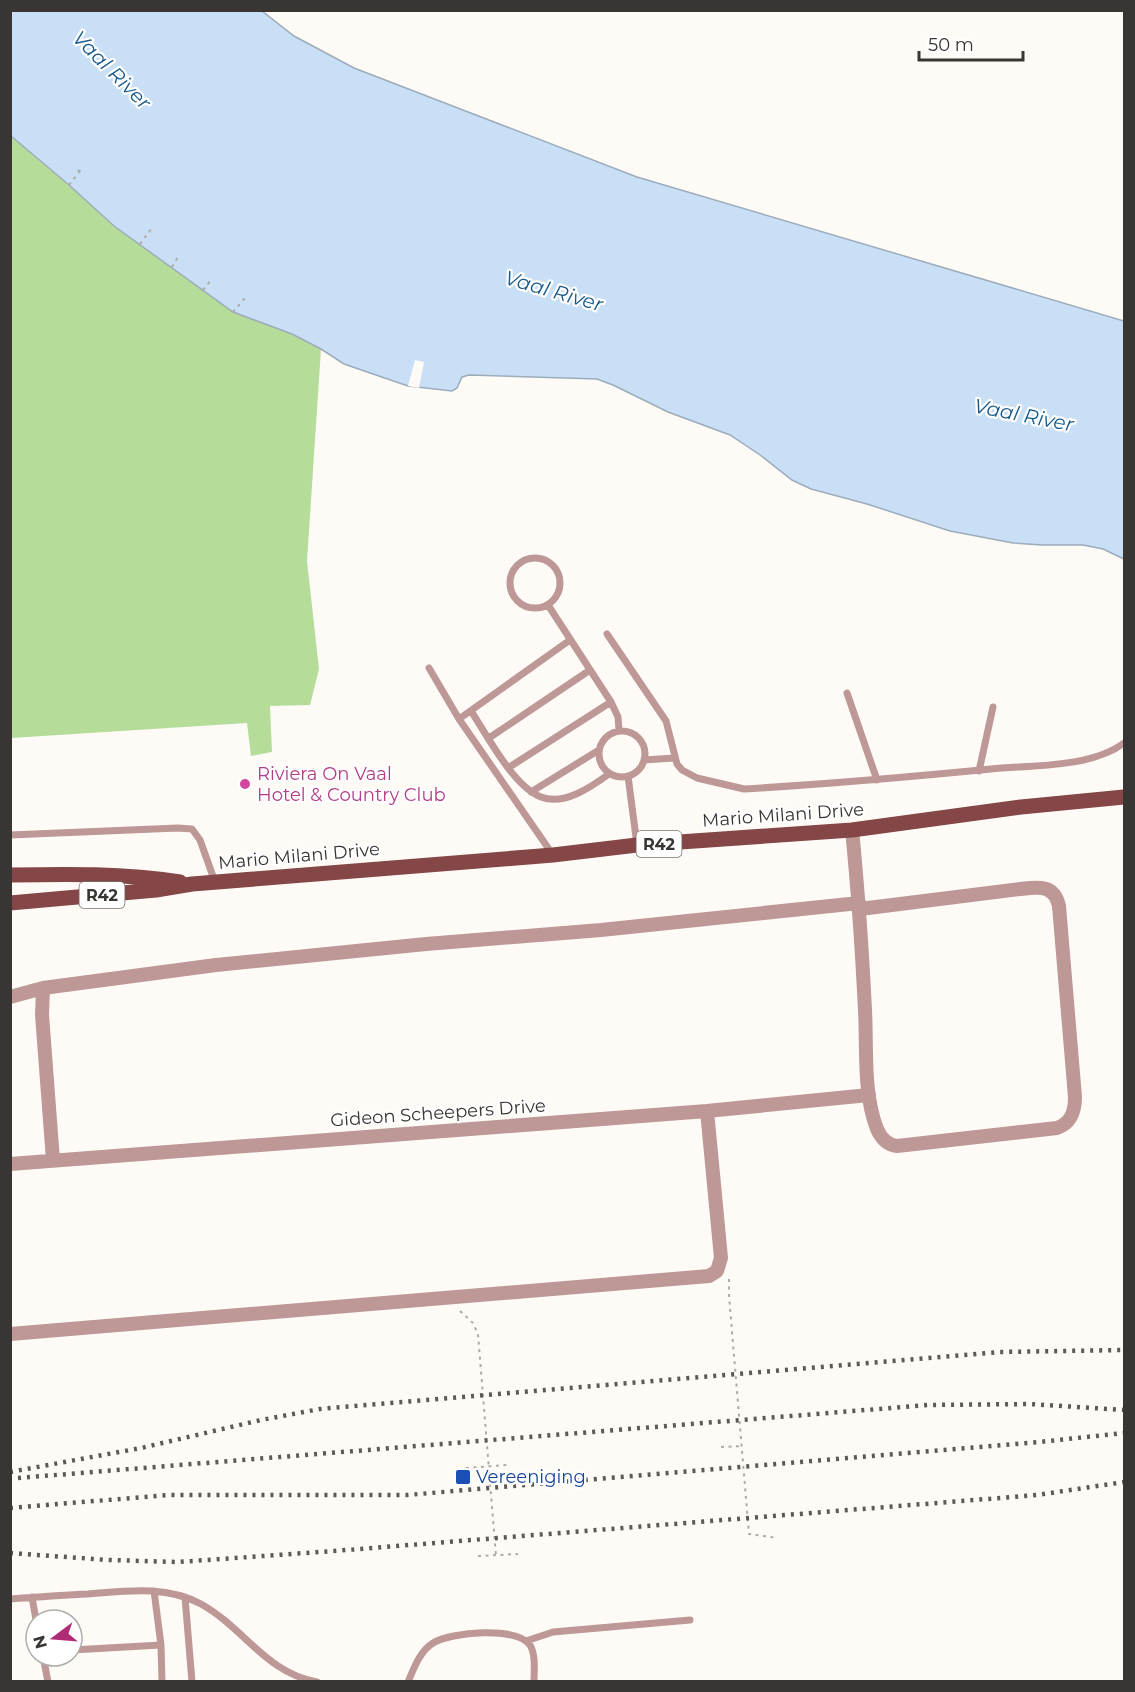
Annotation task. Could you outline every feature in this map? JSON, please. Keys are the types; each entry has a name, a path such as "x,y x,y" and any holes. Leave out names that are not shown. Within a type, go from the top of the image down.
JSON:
{"main road":[{"name":"Mario Milani Drive","path":"10,903 156,890 192,884 553,855 637,845 852,831 1021,807 1125,797"},
{"name":"Mario Milani Drive","path":"10,876 77,874 149,877 192,884"}],"street":[{"path":"10,997 43,988 216,965 860,906 1044,887 1052,891 1059,906 1075,1102 1070,1119 1065,1125 1057,1128 897,1146 887,1143 879,1131 869,1095 860,906 852,831"},
{"path":"43,988 42,1014 53,1161"},
{"name":"Gideon Scheepers Drive","path":"10,1164 707,1111 869,1095"},
{"path":"10,1334 706,1276 715,1273 721,1258 707,1111"}],"lane":[{"path":"536,558 551,563 556,570 560,585 558,593 548,605 531,608 516,600 510,584 515,568 521,562 536,558"},
{"path":"548,605 611,702 618,717 619,730"},
{"path":"607,634 666,721 672,739 674,758 682,770 697,778 744,789 877,780 1075,761 1108,753 1125,743"},
{"path":"459,718 570,640"},
{"path":"429,668 459,718 553,855"},
{"path":"489,738 590,670"},
{"path":"847,693 877,780"},
{"path":"507,768 611,702"},
{"path":"979,771 993,707"},
{"path":"471,711 507,768 531,792 545,798 571,796 590,788 609,774"},
{"path":"619,730 634,733 640,738 645,760 636,773 622,777 609,774 603,767 599,759 599,750 605,737 619,730"},
{"path":"531,792 599,750"},
{"path":"645,760 674,758"},
{"path":"628,776 637,845"},
{"path":"10,835 192,829 201,840 215,882"},
{"path":"154,1591 161,1645 162,1682"},
{"path":"10,1599 168,1592 201,1604 228,1623 282,1669 300,1678 317,1682"},
{"path":"32,1597 34,1608"},
{"path":"185,1597 192,1682"},
{"path":"526,1641 553,1632 690,1620"},
{"path":"408,1682 423,1652 431,1644 454,1635 493,1633 513,1634 526,1641 531,1647 534,1655 533,1681"},
{"path":"84,1649 161,1645"}],"path":[{"path":"69,185 80,171"},
{"path":"140,244 152,228"},
{"path":"172,267 179,255"},
{"path":"202,290 212,279"},
{"path":"233,312 244,298"},
{"path":"729,1296 749,1534 778,1538"},
{"path":"446,1298 473,1323 478,1334 496,1556"},
{"path":"721,1447 743,1446"},
{"path":"466,1468 507,1465"},
{"path":"478,1557 518,1554"}],"green space":[{"path":"11,136 114,226 233,312 292,334 321,349 307,561 319,669 310,705 270,706 272,752 251,756 247,723 11,738"}],"water":[{"name":"Vaal River","path":"11,11 262,11 294,36 354,68 637,177 1124,321 1124,559 1103,549 1083,545 1013,543 950,531 867,504 811,489 792,480 730,435 668,412 597,379 469,375 462,377 457,388 452,391 408,386 344,364 292,334 233,312 114,226 11,136"}],"pier":[{"path":"415,360 424,362 419,388 408,386"}],"railway":[{"path":"10,1472 141,1448 261,1420 320,1409 1000,1352 1124,1350"},
{"path":"18,1478 928,1405 1030,1404 1124,1410"},
{"path":"10,1508 168,1495 407,1495 1124,1433"},
{"path":"10,1553 178,1562 1037,1495 1124,1482"}],"place":[{"name":"Riviera On Vaal Hotel & Country Club","path":"245,784"},
{"name":"Vereeniging","path":"463,1477"}]}
